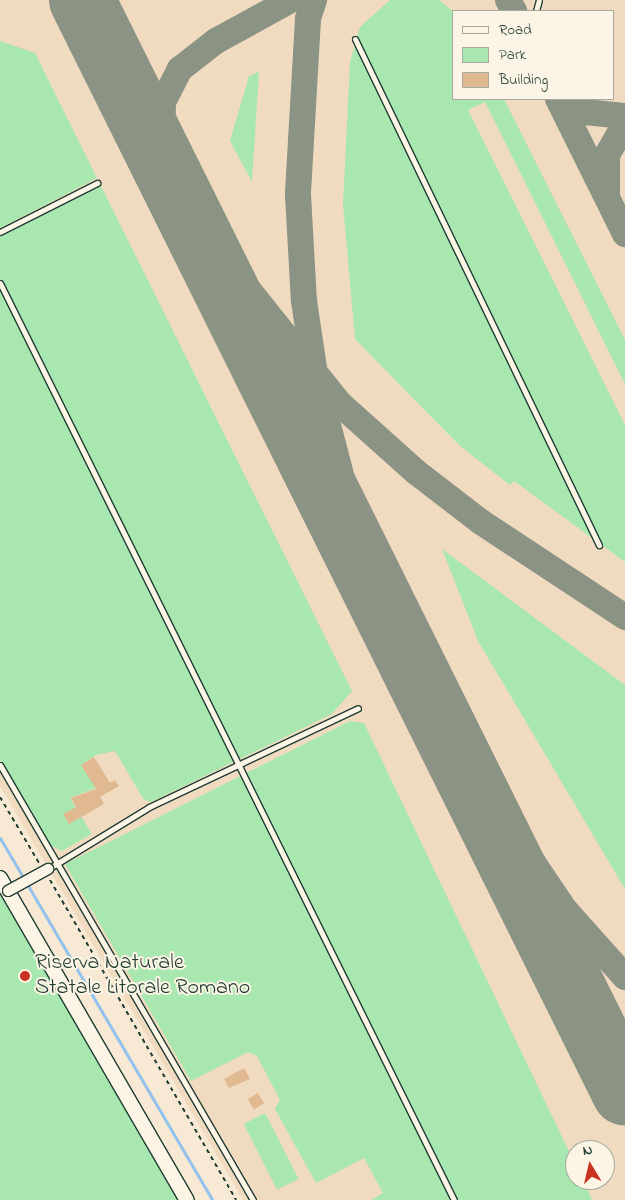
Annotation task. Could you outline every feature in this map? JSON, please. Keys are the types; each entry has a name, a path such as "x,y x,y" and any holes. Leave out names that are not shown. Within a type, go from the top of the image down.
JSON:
{"street":[{"path":"8,891 46,872"},
{"path":"0,878 186,1200"}],"lane":[{"path":"355,39 599,545"},
{"path":"0,232 98,183"},
{"path":"0,283 454,1200"},
{"path":"46,872 56,861 149,807 358,708"},
{"path":"0,765 253,1200"}],"path":[{"path":"0,797 46,872 236,1200"}],"shaded area":[{"path":"0,0 625,0 625,1200 243,1200 0,786"}],"green space":[{"path":"390,0 439,0 452,10 452,100 505,100 625,340 625,384 485,102 468,110 625,425 625,562 514,481 510,485 460,446 355,339 343,204 350,62 360,27"},
{"path":"0,41 35,53 97,178 0,228"},
{"path":"259,72 252,182 230,141 249,76"},
{"path":"101,186 352,691 332,714 151,802 144,800 115,751 96,755 84,763 98,787 70,798 92,834 62,851 50,845 0,760 0,237"},
{"path":"442,549 625,685 625,889 478,641"},
{"path":"350,721 364,723 565,1143 565,1190 588,1190 592,1200 371,1200 383,1193 364,1158 316,1183 275,1109 280,1100 257,1056 248,1052 191,1081 65,864"},
{"name":"Riserva Naturale Statale Litorale Romano","path":"0,892 181,1200 0,1200"},
{"path":"265,1113 299,1179 277,1190 244,1124"}],"building":[{"path":"94,757 110,783 115,780 119,786 100,797 104,804 69,824 63,814 76,807 71,798 96,789 81,765"},
{"path":"244,1068 250,1079 229,1088 224,1079"},
{"path":"258,1093 264,1103 254,1109 248,1099"}],"waterway":[{"path":"0,838 212,1200"}],"taxiway":[{"path":"162,150 163,102 180,69 216,41 291,0"},
{"path":"314,0 308,19 298,195 304,301 315,375 342,479 401,639"},
{"path":"508,0 513,10"},
{"path":"125,89 243,283 340,404 416,472 481,522 625,617"},
{"path":"558,100 625,234"},
{"path":"565,100 585,112 625,116"},
{"path":"607,192 607,155 625,124"},
{"path":"455,747 565,910 625,977"}],"runway":[{"path":"82,0 625,1093"}],"place":[{"name":"Riserva Naturale Statale Litorale Romano","path":"25,976"}]}
